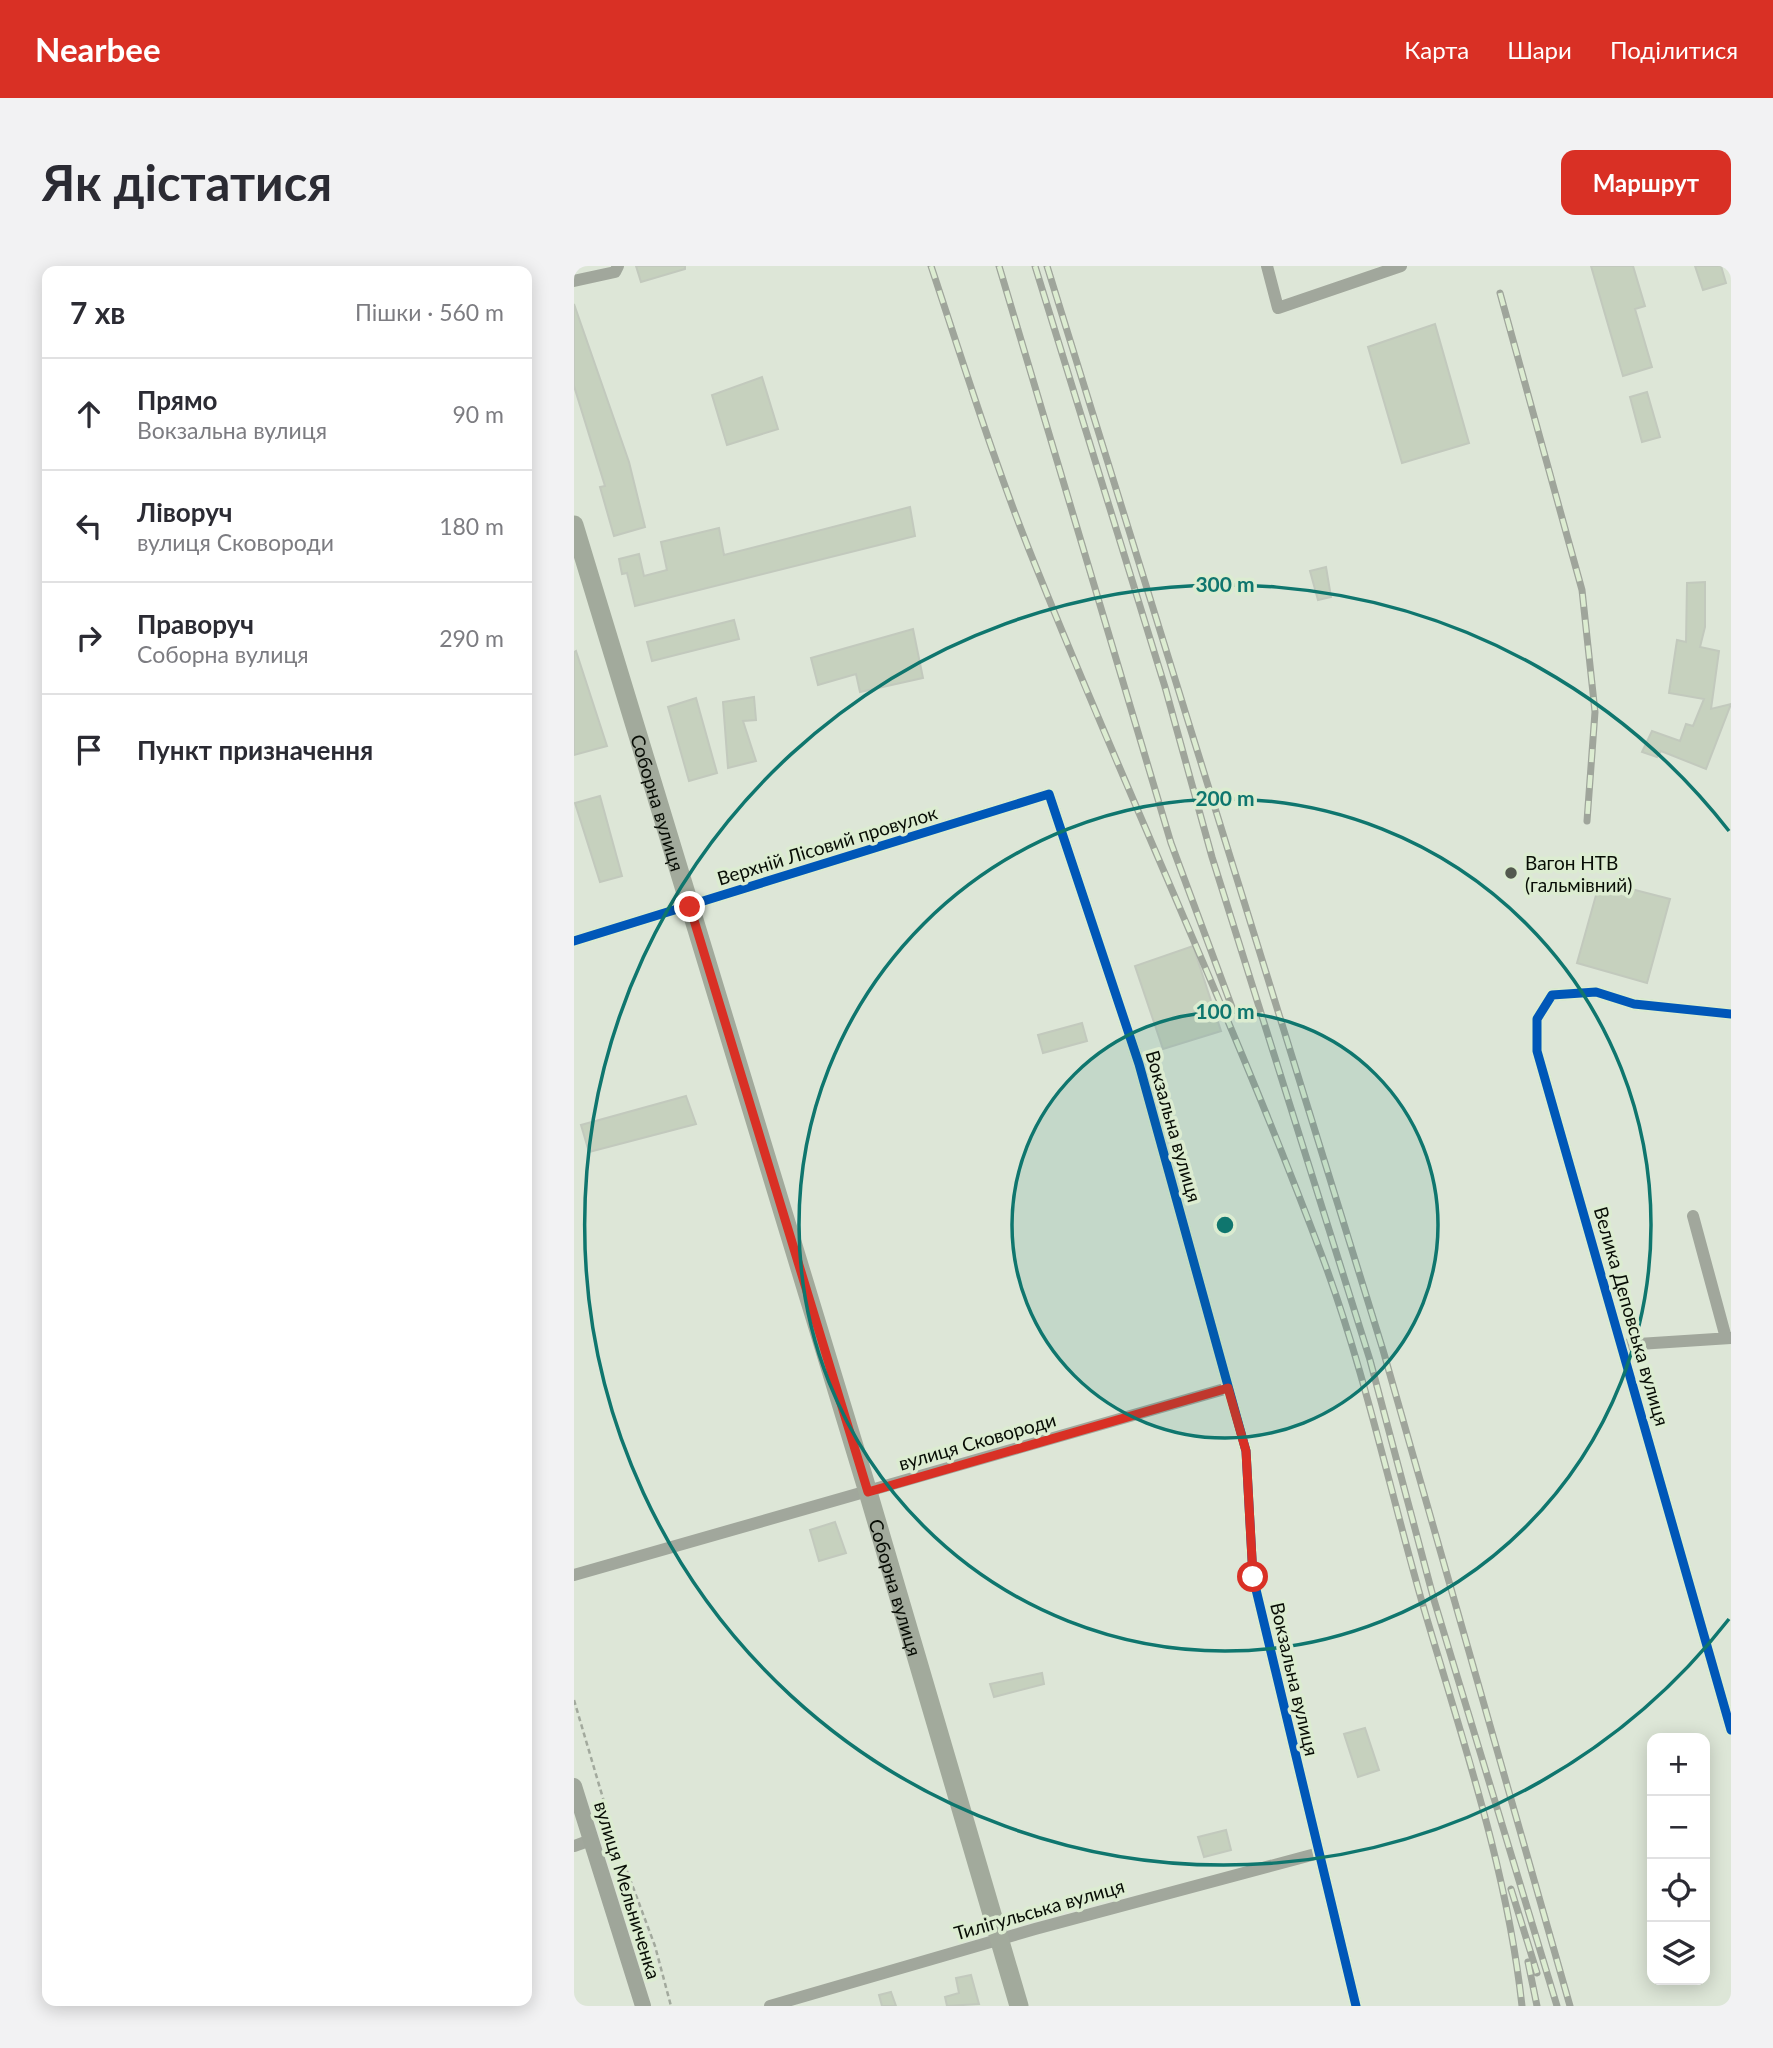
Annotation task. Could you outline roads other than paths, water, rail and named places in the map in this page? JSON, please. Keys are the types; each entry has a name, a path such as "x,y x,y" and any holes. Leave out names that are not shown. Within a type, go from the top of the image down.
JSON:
{"main road":[{"name":"Соборна вулиця","path":"574,525 868,1492 1019,2006"}],"street":[{"path":"574,281 615,272 618,266"},
{"path":"1267,266 1278,308 1401,266"},
{"name":"Верхній Лісовий провулок","path":"574,941 1049,794"},
{"name":"Вокзальна вулиця","path":"1049,794 1139,1064 1246,1451 1253,1577 1356,2006"},
{"name":"Велика Деповська вулиця","path":"1731,1014 1634,1004 1596,992 1552,995 1537,1018 1537,1051 1731,1730"},
{"path":"1623,1345 1729,1338 1693,1216"},
{"name":"вулиця Сковороди","path":"574,1575 1228,1388"},
{"name":"вулиця Мельниченка","path":"574,1786 643,2006"},
{"path":"574,1846 591,1840"},
{"name":"Тилігульська вулиця","path":"770,2006 999,1939 1319,1853"}],"railway":[{"path":"931,266 1023,534 1254,1083 1337,1298 1481,1802 1506,1903 1522,2006"},
{"path":"999,266 1171,843 1233,1010"},
{"path":"1035,266 1165,687 1212,857 1370,1360 1434,1600 1557,2006"},
{"path":"1047,266 1383,1350 1570,2006"},
{"path":"1500,293 1582,590 1595,712 1587,821"},
{"path":"1511,1889 1537,1973"},
{"path":"1528,1962 1537,2006"}],"place":[{"name":"Вагон НТВ (гальмівний)","path":"1511,873"}]}
